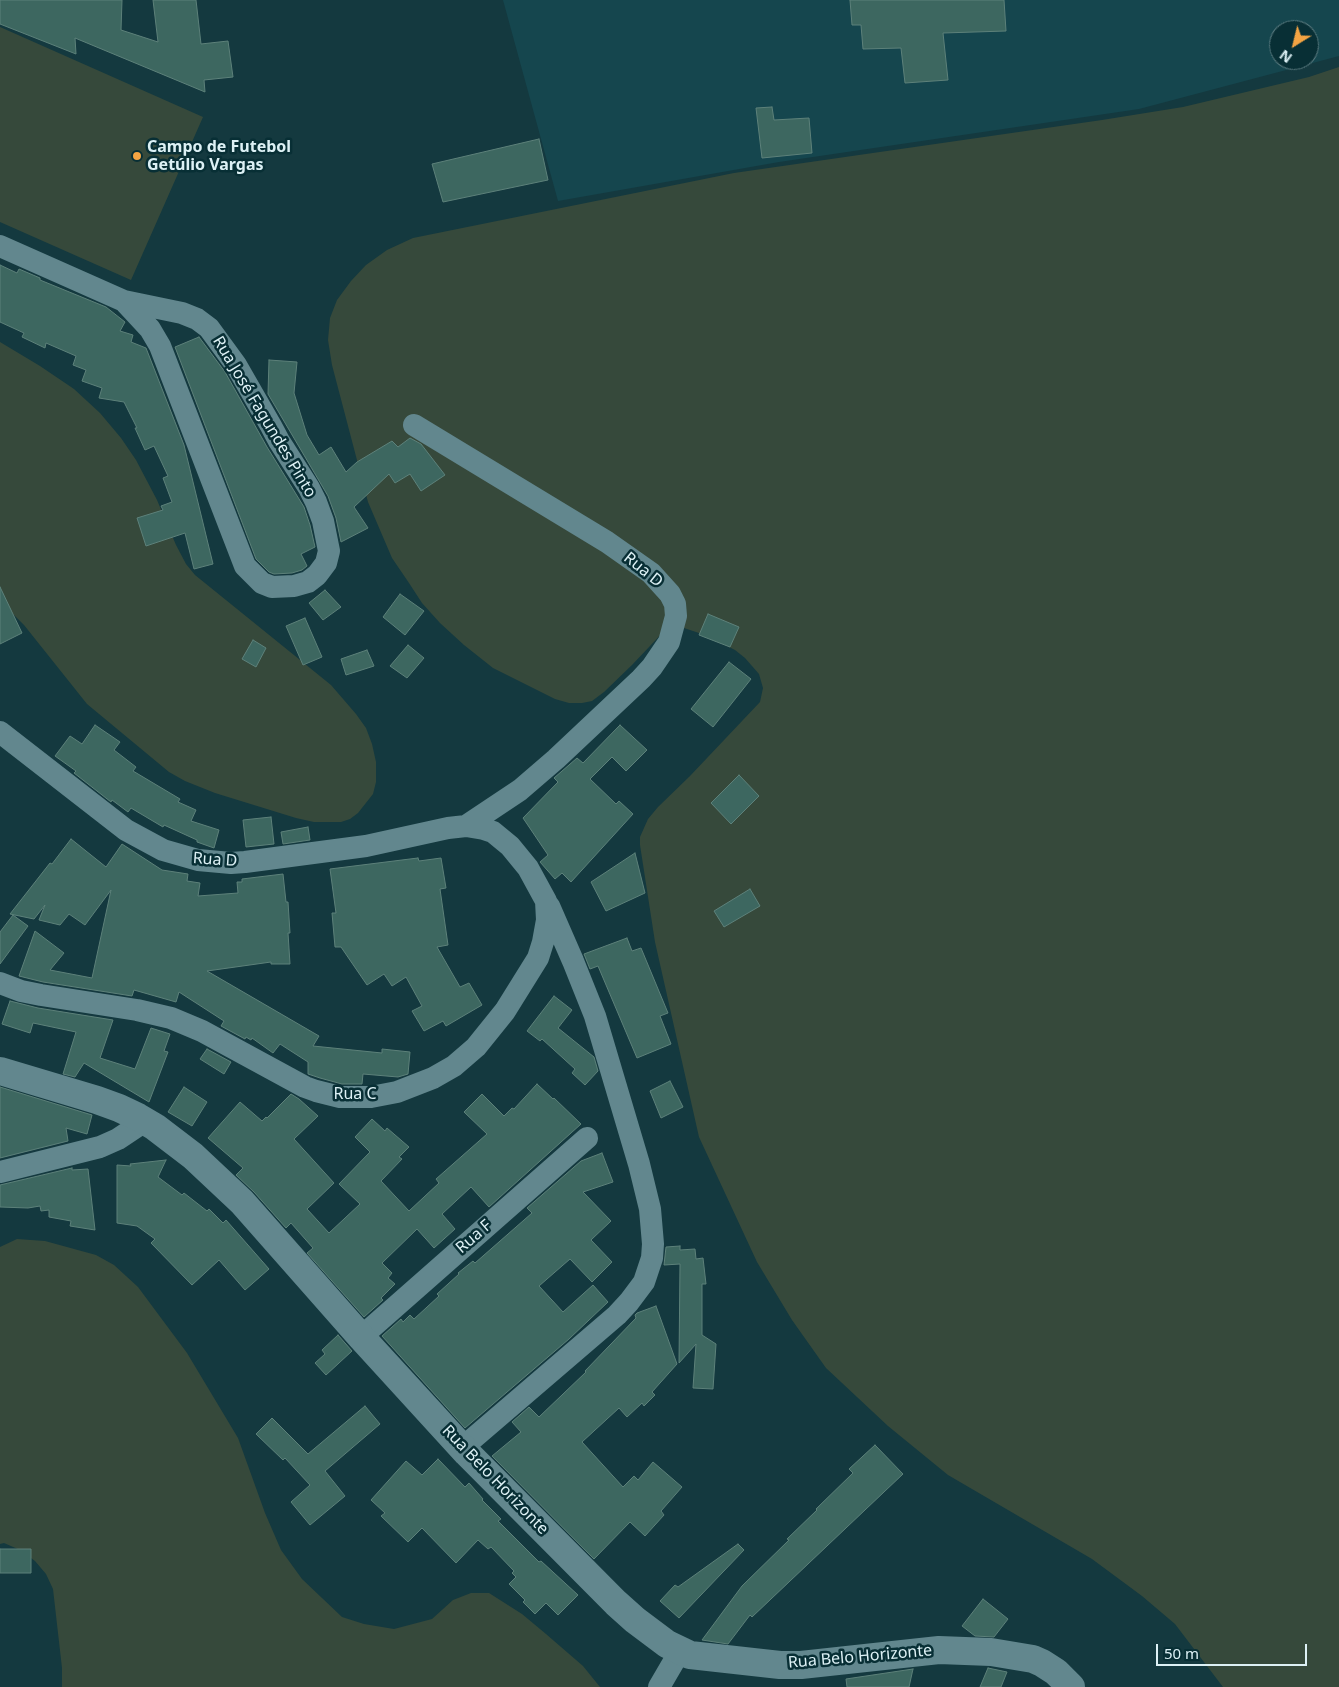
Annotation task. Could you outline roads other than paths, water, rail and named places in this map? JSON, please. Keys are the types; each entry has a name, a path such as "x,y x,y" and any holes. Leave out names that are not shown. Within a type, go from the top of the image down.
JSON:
{"street":[{"name":"Rua José Fagundes Pinto","path":"0,246 124,301 182,314 197,319 209,328 222,344 316,502 328,539 329,551 326,563 317,575 294,586 272,587 262,583 244,566 160,346 150,329 124,301"},
{"name":"Rua D","path":"414,425 607,542 651,573 670,594 676,616 669,642 652,667 556,759 515,794 466,826"},
{"name":"Rua D","path":"0,732 126,830 163,850 198,860 231,863 245,862 366,846 448,828 466,826 484,829 502,839"},
{"path":"515,794 508,809 507,823 511,839 528,868"},
{"name":"Rua C","path":"0,984 41,995 137,1010 171,1018 221,1040 305,1087 328,1095 362,1097 383,1095 410,1087 438,1075 476,1047 495,1025 538,958 547,920 546,901 528,868 502,839"},
{"path":"462,1448 630,1302 644,1282 652,1258 652,1227 645,1185 595,1016 578,972 546,901"},
{"path":"538,958 549,952 559,955 578,972"},
{"name":"Rua Belo Horizonte","path":"0,1071 119,1108 145,1121 170,1138 217,1177 242,1202 360,1337 462,1448 616,1603 652,1634 680,1651 690,1655 714,1659 801,1665 939,1650 991,1652 1027,1658 1042,1663 1056,1672 1071,1687"},
{"path":"0,1172 100,1147 118,1139 145,1121"},
{"name":"Rua F","path":"360,1337 587,1138"},
{"path":"659,1687 680,1651"}],"place":[{"name":"Campo de Futebol Getúlio Vargas","path":"137,156"}]}
